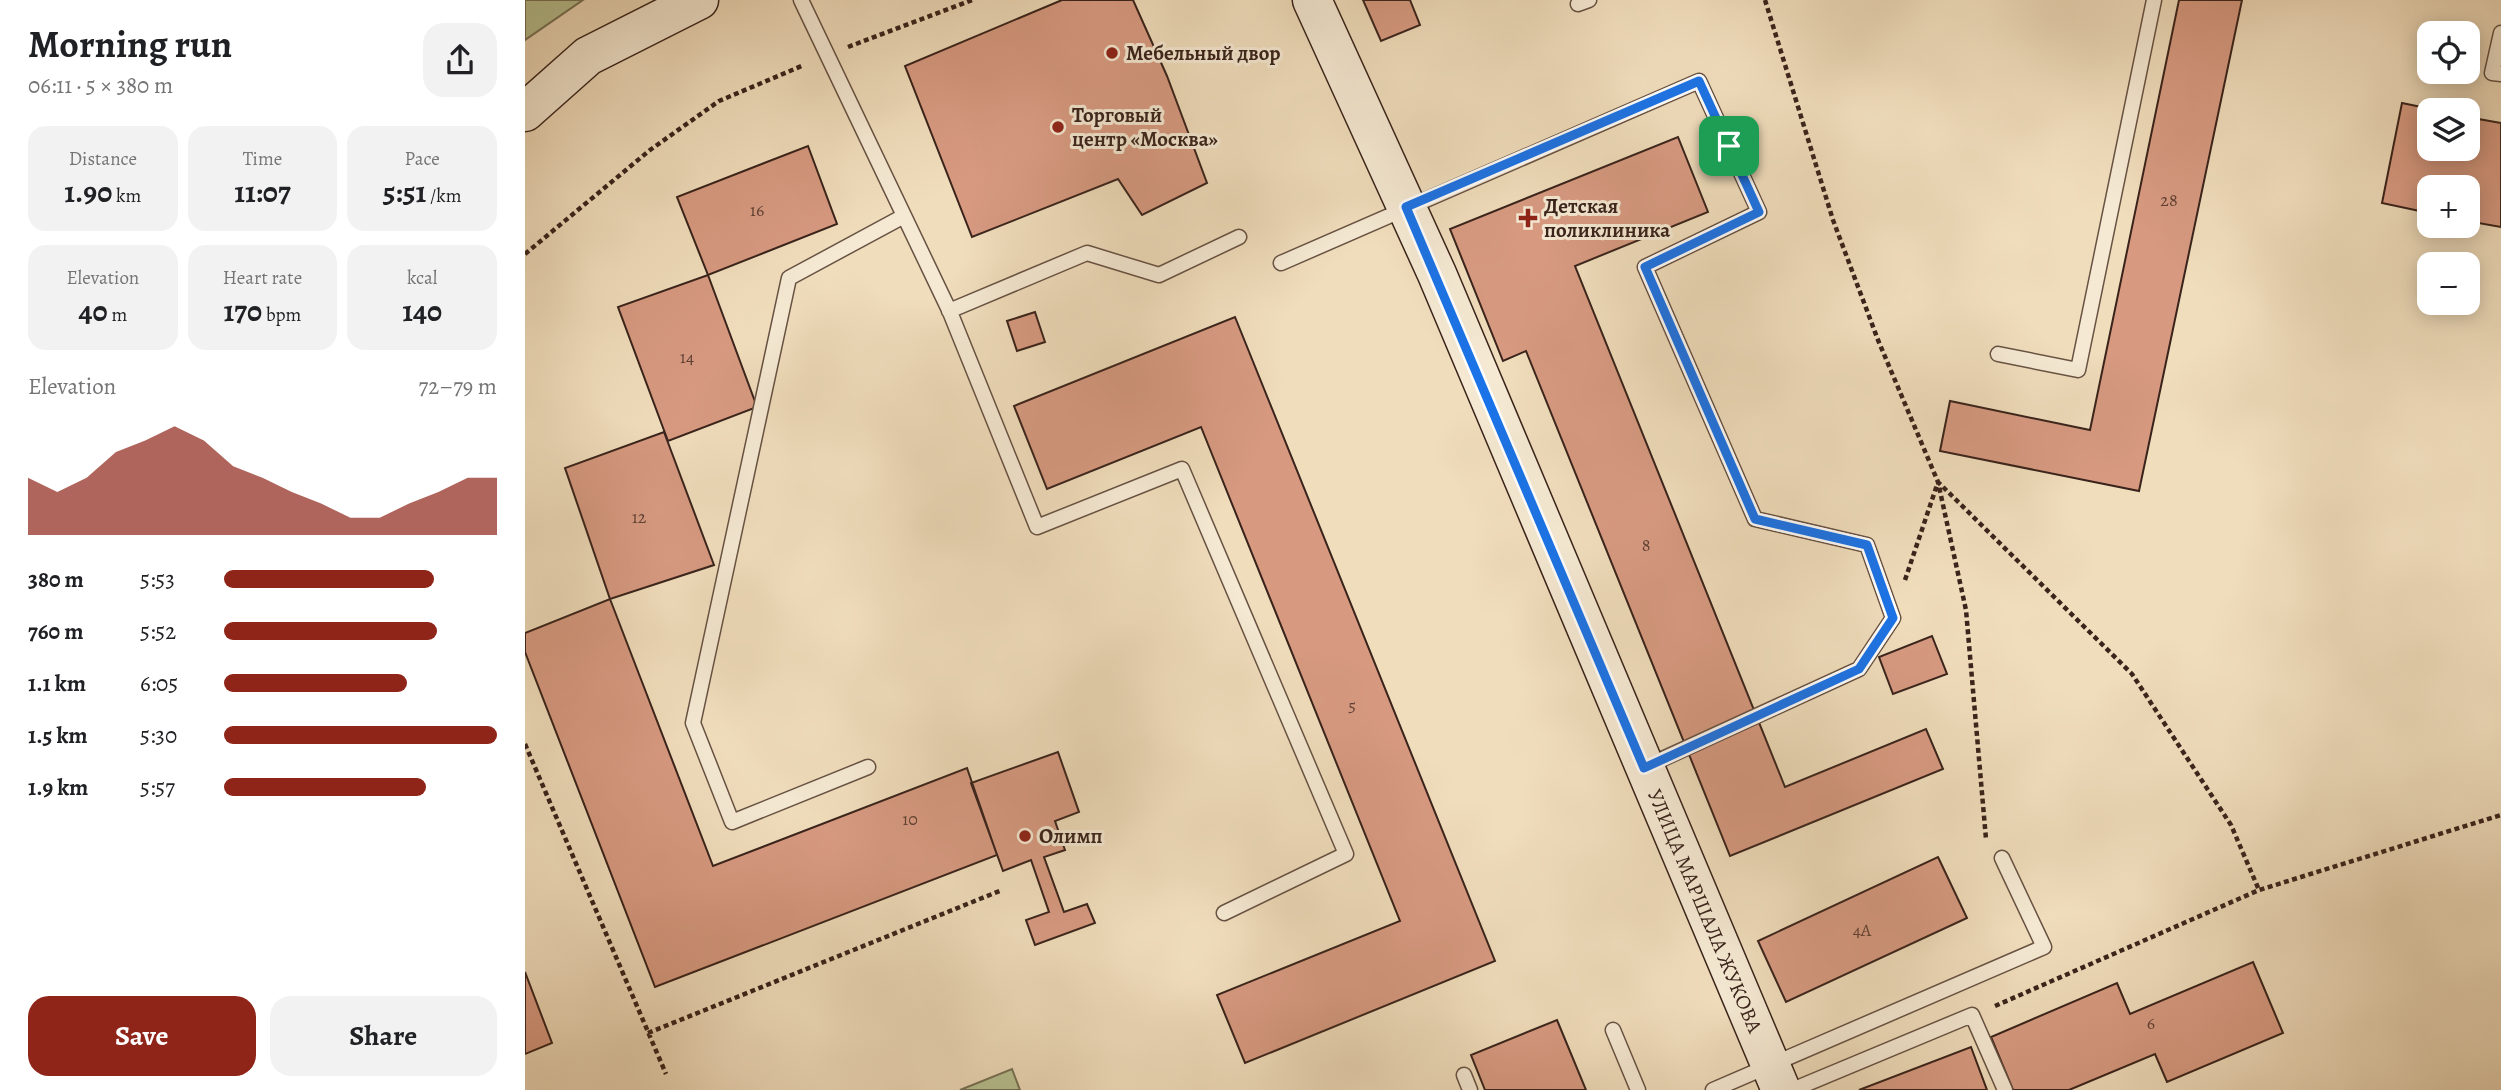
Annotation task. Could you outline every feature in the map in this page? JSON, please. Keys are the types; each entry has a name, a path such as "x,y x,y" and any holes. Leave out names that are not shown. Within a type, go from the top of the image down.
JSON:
{"street":[{"path":"525,112 588,56 699,0"},
{"name":"УЛИЦА МАРШАЛА ЖУКОВА","path":"1312,0 1406,207 1644,768 1781,1082"}],"lane":[{"path":"801,0 949,311 1037,527 1182,469 1346,854 1224,913"},
{"path":"1997,354 2078,370 2154,0"},
{"path":"2501,33 2492,72 2501,74"},
{"path":"1281,263 1699,81 1759,212 1645,267 1755,519 1867,545 1893,618 1859,669 1644,768"},
{"path":"868,767 732,822 693,723 789,278 904,216"},
{"path":"949,311 1087,253 1159,275 1239,237"},
{"path":"1781,1082 2044,947 2002,858"},
{"path":"1713,1090 1781,1082 1972,1016 2005,1090"},
{"path":"1613,1030 1638,1090"},
{"path":"1464,1075 1470,1090"}],"path":[{"path":"525,254 650,150 719,101 827,55 972,0"},
{"path":"1765,0 1833,220 1878,340 1938,482 1966,610 1987,846 2002,858"},
{"path":"1893,618 1938,482"},
{"path":"1938,482 2132,674 2231,825 2259,891"},
{"path":"525,744 666,1074"},
{"path":"1972,1016 2259,891 2501,816"},
{"path":"648,1033 1002,890"}],"green space":[{"path":"525,0 583,0 525,40"},
{"path":"1012,1069 1020,1090 960,1090"}],"building":[{"name":"Торговый центр «Москва»","path":"1062,0 1133,0 1167,76 1207,183 1142,215 1118,179 972,237 905,66"},
{"path":"1363,0 1410,0 1420,25 1381,41"},
{"path":"2179,0 2242,0 2139,491 1940,451 1950,401 2090,430"},
{"path":"2402,103 2417,106 2417,161 2480,161 2480,119 2501,123 2501,227 2480,223 2480,175 2417,175 2417,210 2382,203"},
{"path":"1678,137 1708,212 1575,266 1785,787 1926,729 1943,769 1730,856 1526,351 1503,361 1450,229"},
{"path":"808,146 837,224 708,275 677,197"},
{"path":"708,275 757,407 668,441 618,307"},
{"path":"1035,312 1045,342 1017,351 1007,321"},
{"path":"1235,317 1495,961 1245,1063 1217,995 1400,921 1201,427 1047,489 1014,406"},
{"path":"664,432 714,565 610,599 565,468"},
{"path":"610,599 713,866 967,768 997,855 655,987 525,652 525,633"},
{"path":"1932,636 1947,674 1893,694 1879,657"},
{"name":"Олимп","path":"1058,752 1079,812 1055,821 1065,850 1044,857 1064,912 1087,904 1095,923 1035,945 1026,920 1049,912 1031,860 1003,871 971,783"},
{"path":"1938,857 1967,918 1786,1002 1758,941"},
{"path":"2253,962 2283,1033 2167,1082 2155,1054 2069,1090 2013,1090 1991,1037 2117,983 2130,1014"},
{"path":"525,972 552,1043 525,1054"},
{"path":"1557,1020 1586,1090 1485,1090 1471,1055"},
{"path":"1971,1047 1987,1090 1859,1090"}],"place":[{"name":"Мебельный двор","path":"1112,53"},
{"name":"Торговый центр «Москва»","path":"1058,127"},
{"name":"Детская поликлиника","path":"1528,218"},
{"name":"Олимп","path":"1025,836"}],"route":[{"path":"1699,81 1729,146 1759,212 1645,267 1755,519 1867,545 1893,618 1859,669 1644,768 1437,274 1406,207 1699,81"}]}
